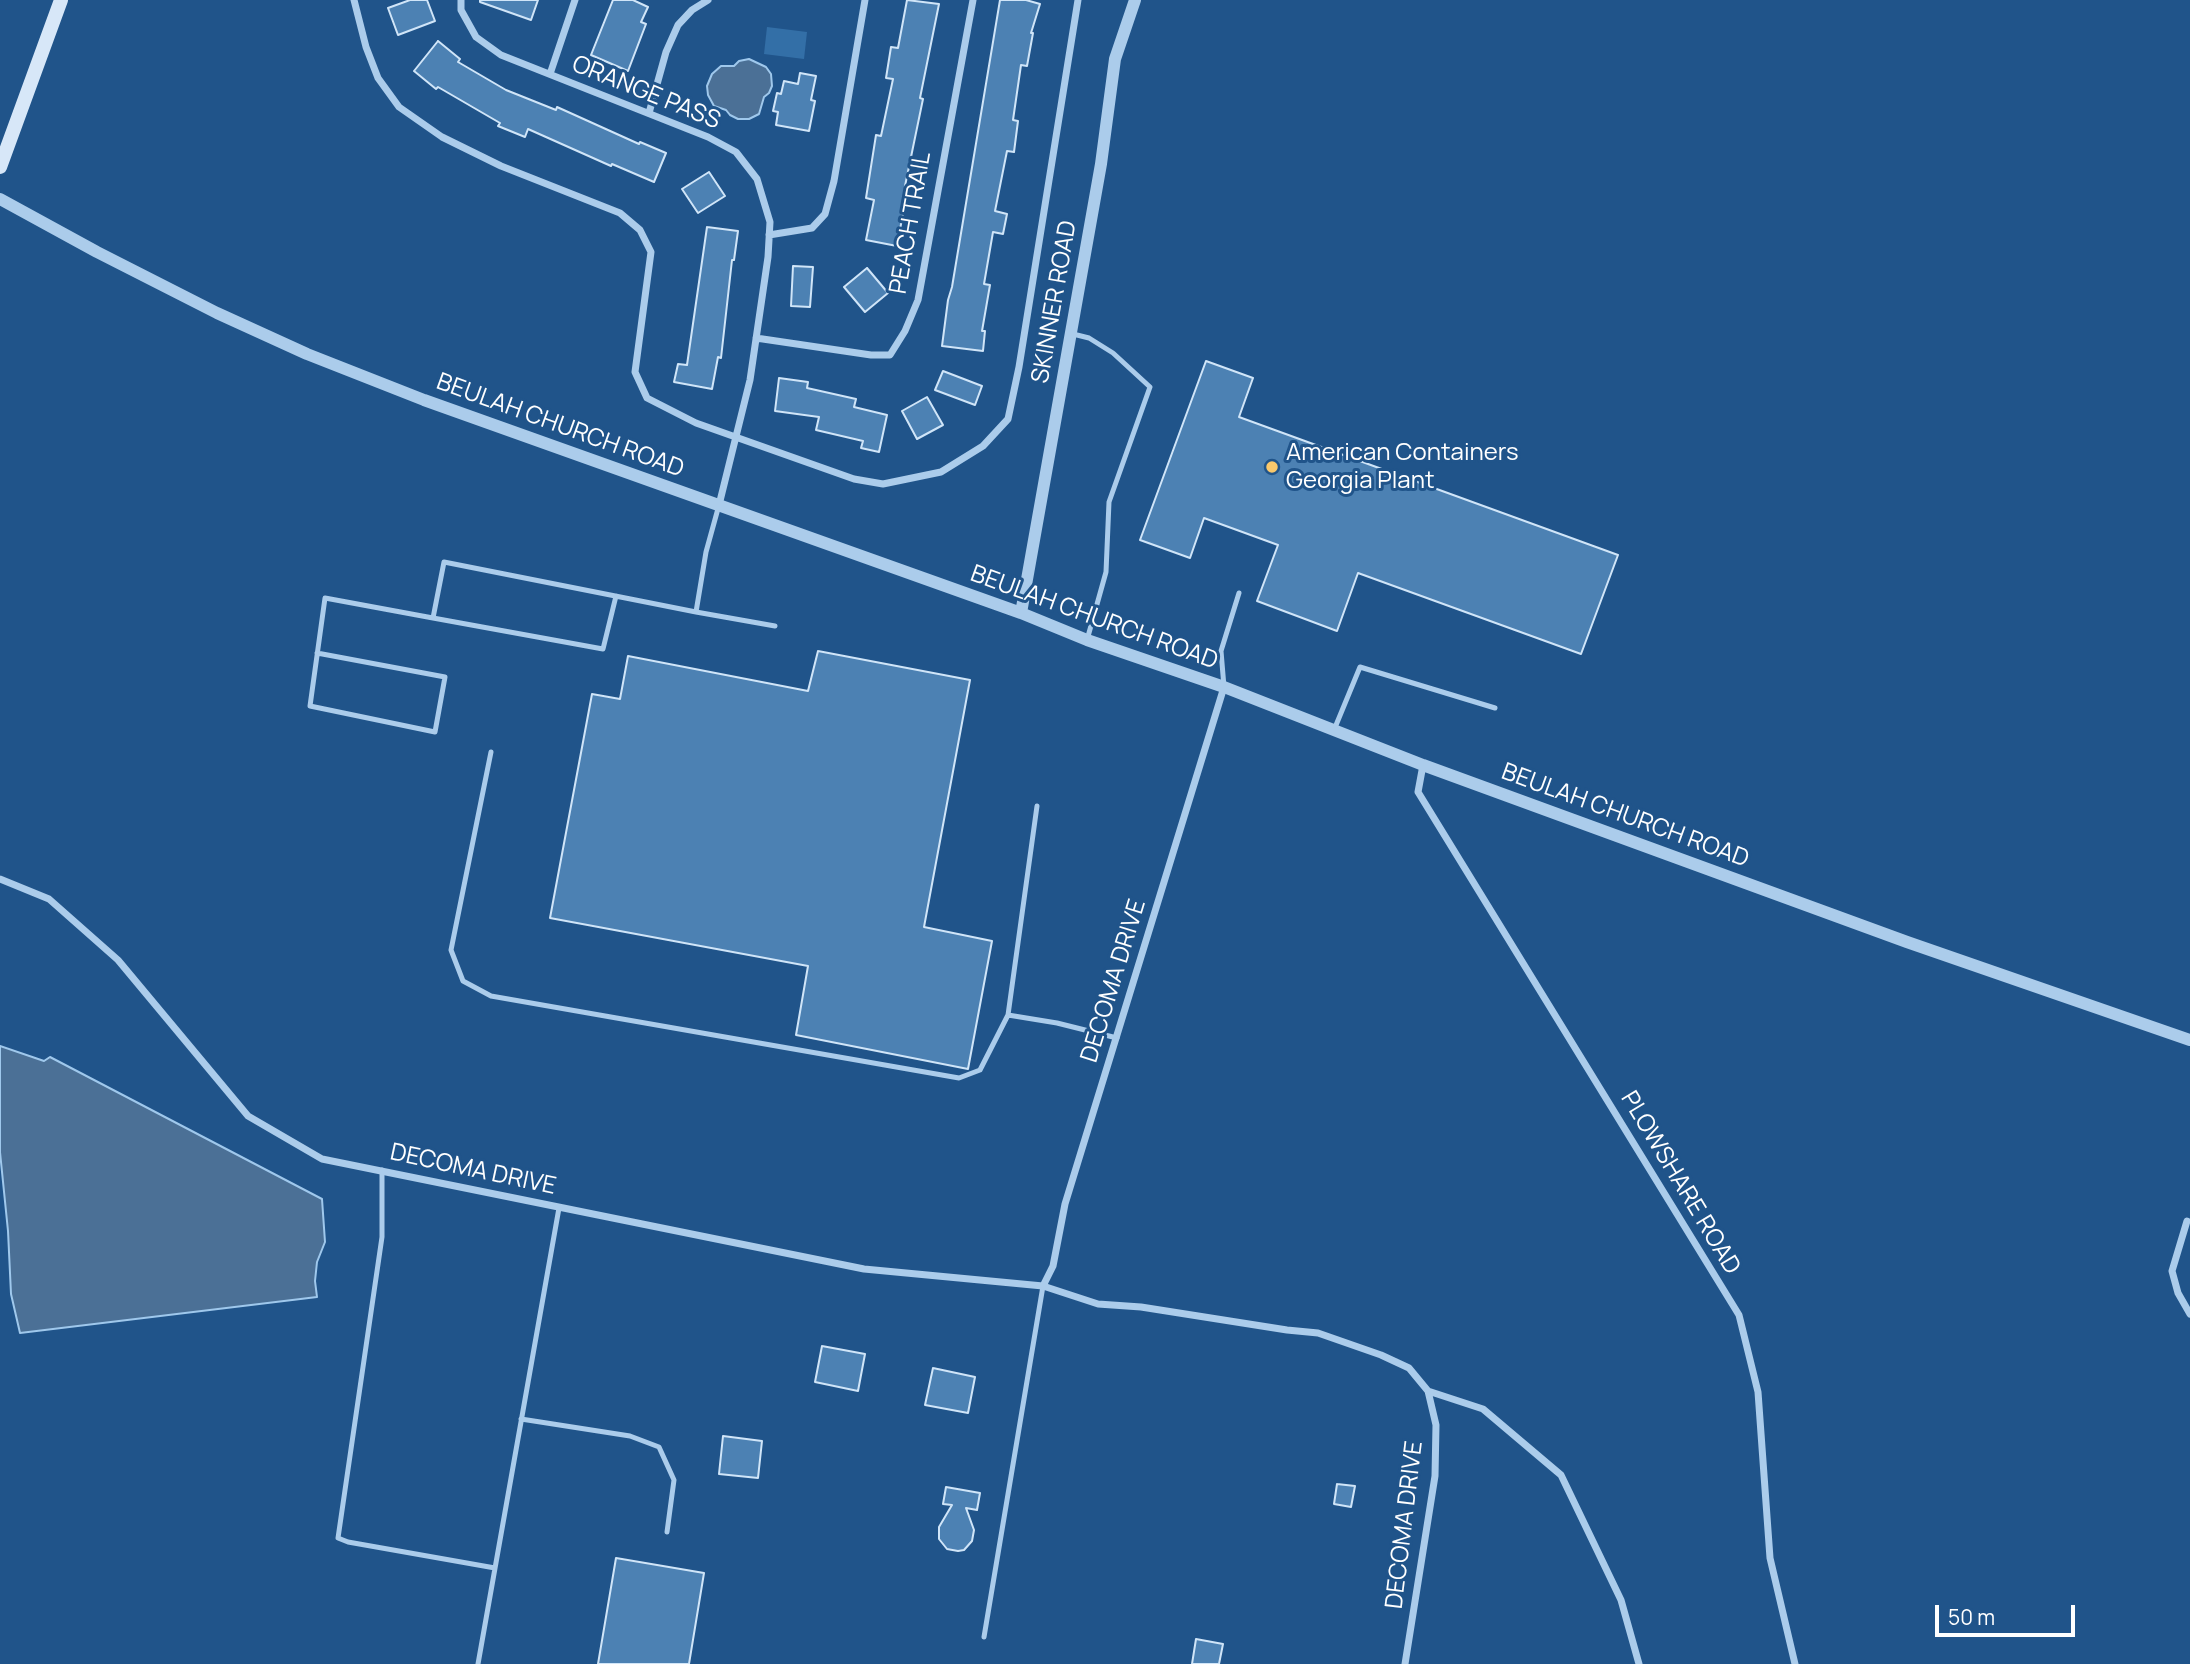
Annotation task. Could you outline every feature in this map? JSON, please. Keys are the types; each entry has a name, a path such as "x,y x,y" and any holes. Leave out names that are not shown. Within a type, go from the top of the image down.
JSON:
{"main road":[{"path":"0,167 61,0"}],"street":[{"path":"354,0 366,47 378,78 398,107 442,137 500,166 620,213 640,230 650,252 635,372 647,398 696,423 854,479 883,484 941,472 983,446 1008,419 1019,368 1078,0"},
{"name":"ORANGE PASS","path":"461,0 461,9 476,37 501,55 708,137 736,152 757,179 770,222 757,338 750,380 719,505"},
{"path":"550,74 575,0"},
{"path":"649,113 666,52 678,25 692,10 708,0"},
{"path":"769,235 812,228 825,214 834,181 865,0"},
{"name":"PEACH TRAIL","path":"757,338 871,355 890,355 914,314 918,300 973,0"},
{"name":"SKINNER ROAD","path":"1021,613 1101,164 1115,59 1135,0"},
{"name":"BEULAH CHURCH ROAD","path":"0,199 217,313 307,354 424,400 1224,687 1423,765 1907,942 2190,1040"},
{"name":"DECOMA DRIVE","path":"1043,1286 1053,1266 1065,1204 1224,687"},
{"name":"PLOWSHARE ROAD","path":"1423,765 1418,792 1739,1315 1758,1392 1770,1558 1795,1664"},
{"name":"DECOMA DRIVE","path":"0,879 49,899 118,960 248,1116 322,1159 864,1269 1043,1286 1098,1304 1140,1307 1318,1333 1409,1368 1428,1391 1436,1425 1435,1476 1405,1664"},
{"path":"2187,1221 2172,1271 2178,1293 2190,1314"},
{"name":"DECOMA DRIVE","path":"1428,1391 1483,1409 1561,1475 1621,1600 1639,1664"}],"lane":[{"path":"1071,334 1089,338 1113,353 1150,387 1110,502 1106,572 1087,640"},
{"path":"696,612 706,552 719,505"},
{"path":"433,618 444,562 775,626"},
{"path":"1224,687 1221,651 1239,593"},
{"path":"317,653 445,677 435,732 310,706 324,597 603,649 615,596"},
{"path":"1334,730 1360,667 1495,708"},
{"path":"491,752 451,950 463,981 491,996 959,1078 980,1070 1008,1015 1037,806"},
{"path":"1008,1015 1057,1023 1117,1038"},
{"path":"382,1170 382,1237 338,1538 495,1569"},
{"path":"478,1664 559,1208"},
{"path":"984,1637 1043,1286"},
{"path":"522,1419 630,1436 659,1447 674,1480 667,1532"}],"shaded area":[{"path":"767,27 807,32 804,59 764,54"},
{"path":"749,59 766,67 771,74 772,86 764,97 759,114 749,119 738,119 726,110 714,106 707,86 712,74 721,66 734,66 739,61"},
{"path":"0,1046 44,1061 50,1057 322,1199 325,1242 317,1262 317,1297 20,1333 11,1294 0,1152"}],"building":[{"path":"410,0 427,0 435,21 398,35 388,8"},
{"path":"480,0 538,0 531,20"},
{"path":"613,0 633,0 648,7 641,22 646,24 628,71 591,55"},
{"path":"907,0 939,4 920,98 923,99 905,186 908,186 897,246 866,240 874,200 866,198 876,135 881,136 893,79 886,78 891,47 898,48"},
{"path":"1000,0 1026,0 1040,4 1031,33 1027,66 1021,65 1013,120 1018,121 1014,152 1007,151 995,211 1007,214 1003,234 993,232 984,284 990,285 982,331 985,331 983,351 942,346"},
{"path":"438,41 460,59 458,62 506,90 556,110 557,107 639,144 640,142 666,153 654,182 528,129 525,137 498,126 500,123 438,87 436,89 414,71"},
{"path":"800,73 816,76 811,100 815,101 809,131 776,125 778,112 773,111 777,93 781,94 784,81 798,84"},
{"path":"709,172 725,196 698,213 682,189"},
{"path":"707,227 738,231 721,358 718,357 712,389 674,382 678,364 687,365"},
{"path":"793,266 813,267 810,307 791,306"},
{"path":"867,268 888,293 865,312 844,287"},
{"name":"American Containers Georgia Plant","path":"1206,361 1253,378 1239,417 1618,555 1581,654 1358,573 1337,631 1257,601 1278,545 1204,518 1190,558 1140,540"},
{"path":"943,371 982,386 975,405 935,390"},
{"path":"779,378 808,382 807,388 856,399 854,407 887,415 879,452 861,448 863,441 816,430 819,417 775,411"},
{"path":"927,397 943,425 917,439 902,411"},
{"path":"818,651 970,680 924,927 992,941 968,1069 796,1035 808,966 550,918 592,694 620,699 628,656 808,691"},
{"path":"822,1346 865,1354 858,1391 815,1382"},
{"path":"933,1368 975,1377 968,1413 925,1405"},
{"path":"723,1436 762,1441 758,1478 719,1474"},
{"path":"1337,1484 1355,1486 1351,1507 1334,1504"},
{"path":"946,1487 980,1493 977,1510 966,1508 974,1530 972,1541 964,1550 947,1549 939,1539 939,1527 952,1505 943,1504"},
{"path":"616,1558 704,1573 689,1664 598,1664"},
{"path":"1196,1639 1223,1644 1219,1664 1192,1664"}],"place":[{"name":"American Containers Georgia Plant","path":"1272,467"}]}
